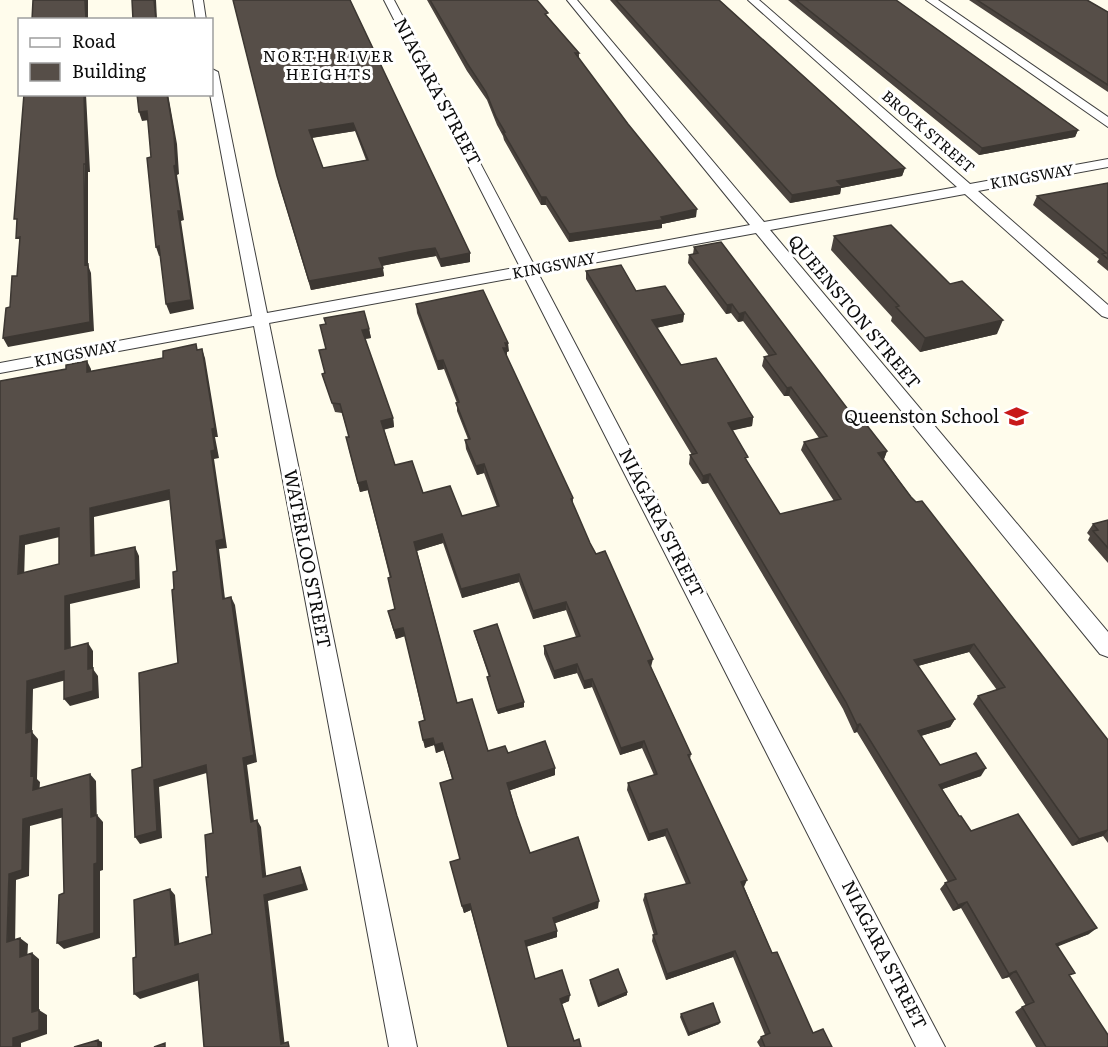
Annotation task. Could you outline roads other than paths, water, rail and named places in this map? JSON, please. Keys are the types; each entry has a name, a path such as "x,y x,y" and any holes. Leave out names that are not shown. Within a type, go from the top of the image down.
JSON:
{"street":[{"path":"198,0 201,18"},
{"name":"NIAGARA STREET","path":"389,0 931,1047"},
{"name":"QUEENSTON STREET","path":"572,0 1108,648"},
{"name":"BROCK STREET","path":"753,0 1108,313"},
{"path":"932,0 1108,123"},
{"name":"WATERLOO STREET","path":"213,77 403,1047"},
{"name":"KINGSWAY","path":"0,368 1108,163"}],"place":[{"name":"Queenston School","path":"1017,417"}],"district":[{"name":"NORTH RIVER HEIGHTS","path":"329,65"}]}
